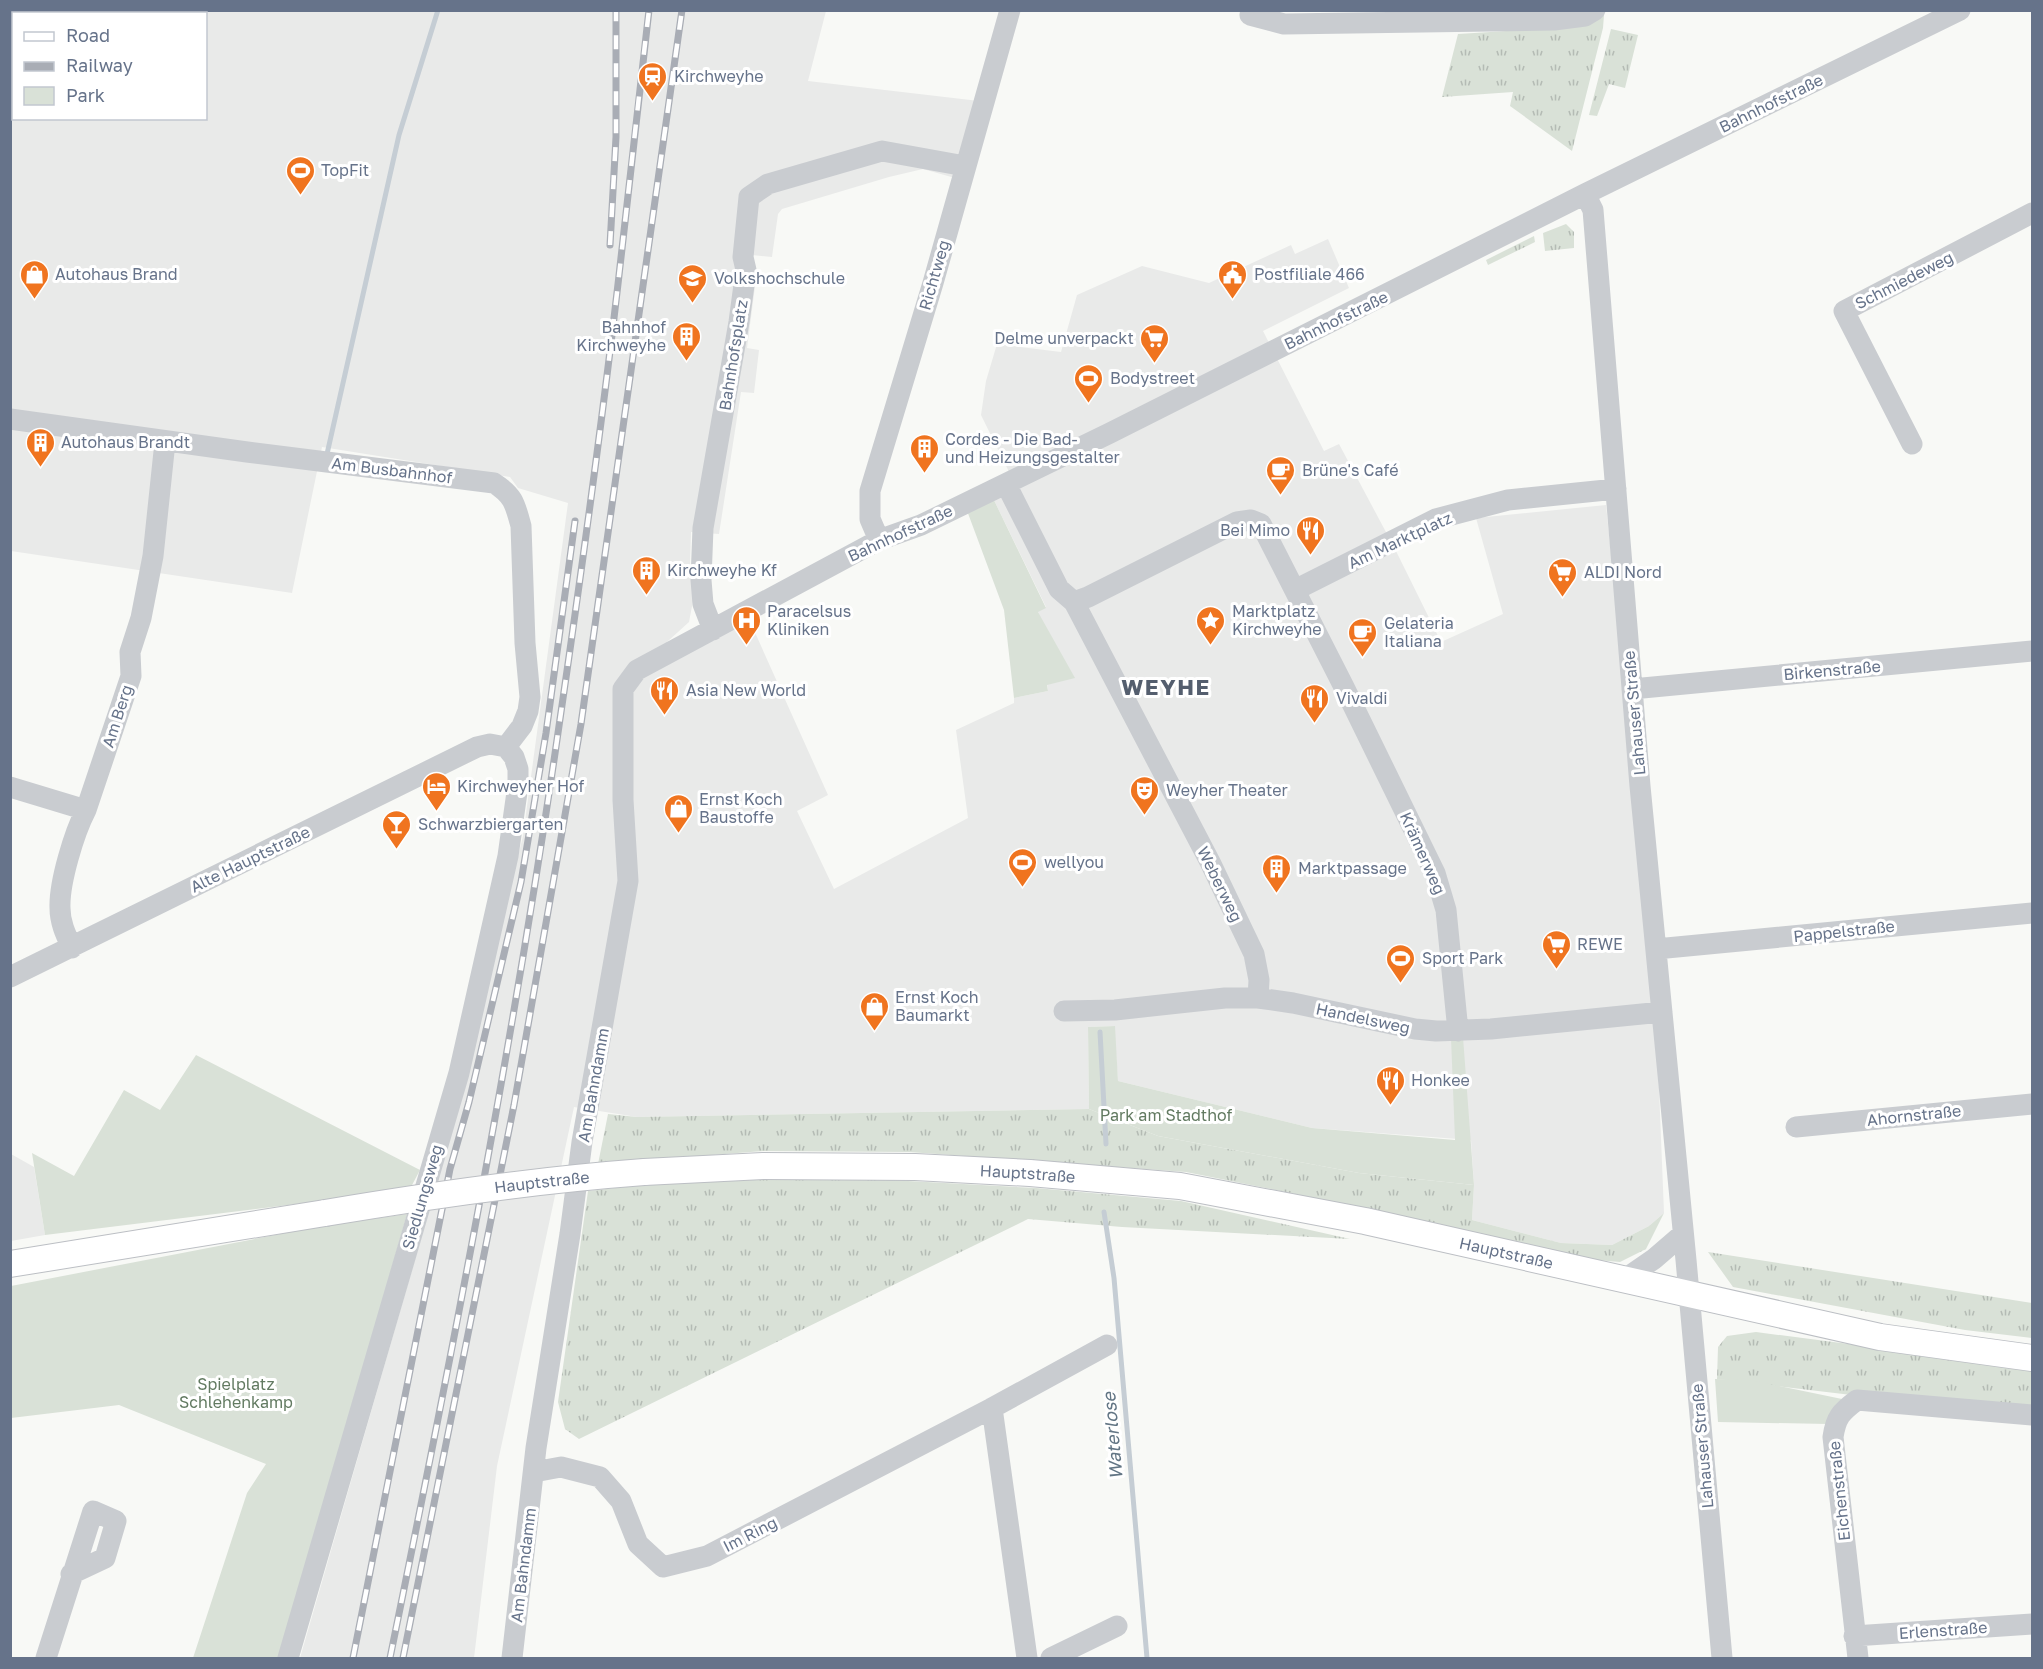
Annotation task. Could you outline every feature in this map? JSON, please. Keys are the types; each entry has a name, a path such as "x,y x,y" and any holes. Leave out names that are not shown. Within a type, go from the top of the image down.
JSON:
{"main road":[{"name":"Hauptstraße","path":"10,1264 409,1199 549,1180 763,1166 915,1167 1030,1173 1180,1186 1365,1221 1880,1337 2032,1358"}],"street":[{"name":"Richtweg","path":"879,540 870,519 870,491 1010,10"},
{"path":"1250,15 1284,24 1554,20 1585,16 1596,10"},
{"name":"Bahnhofstraße","path":"713,630 879,540 921,525 1006,484 1585,194 1960,10"},
{"name":"Bahnhofsplatz","path":"713,630 703,603 701,580 703,528 741,312 746,270 743,257 749,197 768,184 882,151 965,166"},
{"name":"Lahauser Straße","path":"1585,194 1593,210 1632,689 1722,1659"},
{"name":"Schmiedeweg","path":"1912,444 1844,311 2032,213"},
{"name":"Am Busbahnhof","path":"10,419 165,442 494,483 508,492 521,526 525,643 530,697 522,726 498,746"},
{"name":"Am Berg","path":"72,948 62,924 61,893 78,826 86,810 130,676 130,652 141,618 153,556 165,442"},
{"path":"1006,484 1059,589 1074,602 1237,522 1251,520 1261,524 1295,590"},
{"name":"Am Marktplatz","path":"1295,590 1436,519 1508,500 1616,489"},
{"name":"Krämerweg","path":"1295,590 1407,815 1441,890 1449,936 1458,1031"},
{"name":"Weberweg","path":"1074,602 1210,862 1254,954 1259,980 1258,998"},
{"name":"Am Bahndamm","path":"512,1659 534,1472 582,1142 628,881 623,800 623,689 637,670 713,630"},
{"name":"Birkenstraße","path":"1632,689 2032,651"},
{"name":"Alte Hauptstraße","path":"10,977 477,747 498,746"},
{"name":"Siedlungsweg","path":"288,1659 459,1073 508,856 518,784 518,769 514,757 498,746"},
{"path":"10,787 86,810"},
{"name":"Pappelstraße","path":"1656,949 2032,913"},
{"name":"Handelsweg","path":"1064,1011 1115,1010 1225,998 1258,998 1293,1003 1415,1029 1458,1031 1662,1012"},
{"name":"Ahornstraße","path":"1796,1127 2032,1104"},
{"path":"1625,1279 1654,1259 1683,1234"},
{"name":"Im Ring","path":"534,1472 561,1467 600,1477 621,1501 638,1544 663,1567 707,1556 992,1408 1107,1345"},
{"name":"Eichenstraße","path":"1858,1659 1833,1437 1835,1422 1844,1409 1857,1400 2032,1415"},
{"path":"992,1408 1026,1659"},
{"path":"46,1659 71,1574"},
{"name":"Erlenstraße","path":"1854,1636 2032,1624"},
{"path":"1051,1659 1117,1626"}],"shaded area":[{"path":"10,11 826,11 808,81 979,101 955,178 923,169 782,209 778,214 772,257 752,255 750,270 757,271 747,348 759,350 754,393 741,392 719,534 691,532 690,566 694,596 689,622 667,642 677,656 748,617 828,795 797,811 834,889 968,818 956,730 1014,703 1014,698 1048,691 1038,611 1046,607 992,496 1015,484 981,415 986,381 997,344 1061,352 1077,295 1142,266 1209,283 1291,245 1295,254 1328,239 1349,288 1263,331 1324,451 1339,444 1441,642 1503,614 1476,518 1606,505 1657,1038 1664,1213 1649,1226 1612,1245 1561,1243 1472,1220 1474,1185 1471,1140 1312,1128 1118,1081 1114,1026 1088,1027 1089,1109 637,1117 574,1107 497,1466 474,1658 300,1658 429,1211 523,836 568,503 518,488 510,477 322,447 292,593 11,551"},
{"path":"11,1154 34,1167 45,1235 11,1241"}],"green space":[{"path":"1604,15 1603,28 1572,151 1510,106 1513,92 1442,97 1458,34 1584,26"},
{"path":"1611,29 1638,35 1625,88 1609,84 1597,116 1589,115"},
{"path":"1566,224 1574,232 1574,248 1545,251 1543,233"},
{"path":"1534,236 1535,242 1488,265 1486,260"},
{"path":"992,496 1046,608 1038,612 1075,678 1047,685 1048,691 1014,698 1004,610 966,508"},
{"name":"Park am Stadthof","path":"1115,1026 1118,1081 1312,1128 1455,1140 1451,1038 1463,1037 1474,1185 1359,1173 1158,1136 1089,1109 1088,1027"},
{"path":"196,1055 420,1170 411,1187 328,1200 45,1235 32,1153 74,1176 124,1090 160,1110"},
{"path":"1089,1109 1158,1136 1359,1173 1474,1185 1472,1220 1561,1243 1612,1245 1649,1226 1664,1213 1646,1249 1620,1262 1585,1259 1350,1205 1186,1172 909,1152 763,1151 598,1164 608,1114 637,1117"},
{"path":"776,1179 890,1180 1036,1188 1181,1201 1350,1239 1122,1227 1028,1219 579,1439 565,1429 558,1402 588,1191 642,1185"},
{"name":"Spielplatz Schlehenkamp","path":"407,1214 281,1658 193,1658 247,1493 266,1464 119,1405 11,1418 11,1286 322,1226"},
{"path":"1708,1252 2032,1303 2032,1338 1965,1330 1733,1287"},
{"path":"1756,1332 2032,1368 2032,1411 1860,1396 1717,1379 1718,1347 1727,1336"},
{"path":"1715,1379 1750,1380 1842,1399 1828,1424 1718,1422"}],"waterway":[{"path":"327,454 399,135 438,10"},
{"name":"Waterlose","path":"1100,1032 1106,1144"},
{"name":"Waterlose","path":"1104,1212 1114,1278 1147,1658"}],"railway":[{"path":"610,245 616,137 616,10"},
{"path":"390,1658 481,1194 541,843 600,433 649,10"},
{"path":"403,1658 514,1105 581,724 682,10"},
{"path":"353,1658 450,1169 469,1102 521,882 546,733 575,521"}],"place":[{"name":"Kirchweyhe","path":"653,102"},
{"name":"TopFit","path":"300,196"},
{"name":"Autohaus Brand","path":"34,300"},
{"name":"Postfiliale 466","path":"1233,300"},
{"name":"Volkshochschule","path":"693,304"},
{"name":"Bahnhof Kirchweyhe","path":"687,362"},
{"name":"Delme unverpackt","path":"1155,364"},
{"name":"Bodystreet","path":"1089,404"},
{"name":"Autohaus Brandt","path":"40,468"},
{"name":"Cordes - Die Bad- und Heizungsgestalter","path":"924,474"},
{"name":"Brüne's Café","path":"1281,496"},
{"name":"Bei Mimo","path":"1311,556"},
{"name":"Kirchweyhe Kf","path":"646,596"},
{"name":"ALDI Nord","path":"1563,598"},
{"name":"Paracelsus Kliniken","path":"746,646"},
{"name":"Marktplatz Kirchweyhe","path":"1211,646"},
{"name":"Gelateria Italiana","path":"1363,658"},
{"name":"Asia New World","path":"665,716"},
{"name":"Vivaldi","path":"1315,724"},
{"name":"Kirchweyher Hof","path":"436,812"},
{"name":"Weyher Theater","path":"1145,816"},
{"name":"Ernst Koch Baustoffe","path":"678,834"},
{"name":"Schwarzbiergarten","path":"397,850"},
{"name":"wellyou","path":"1023,888"},
{"name":"Marktpassage","path":"1277,894"},
{"name":"REWE","path":"1556,970"},
{"name":"Sport Park","path":"1401,984"},
{"name":"Ernst Koch Baumarkt","path":"874,1032"},
{"name":"Honkee","path":"1390,1106"}],"district":[{"name":"WEYHE","path":"1166,687"}]}
